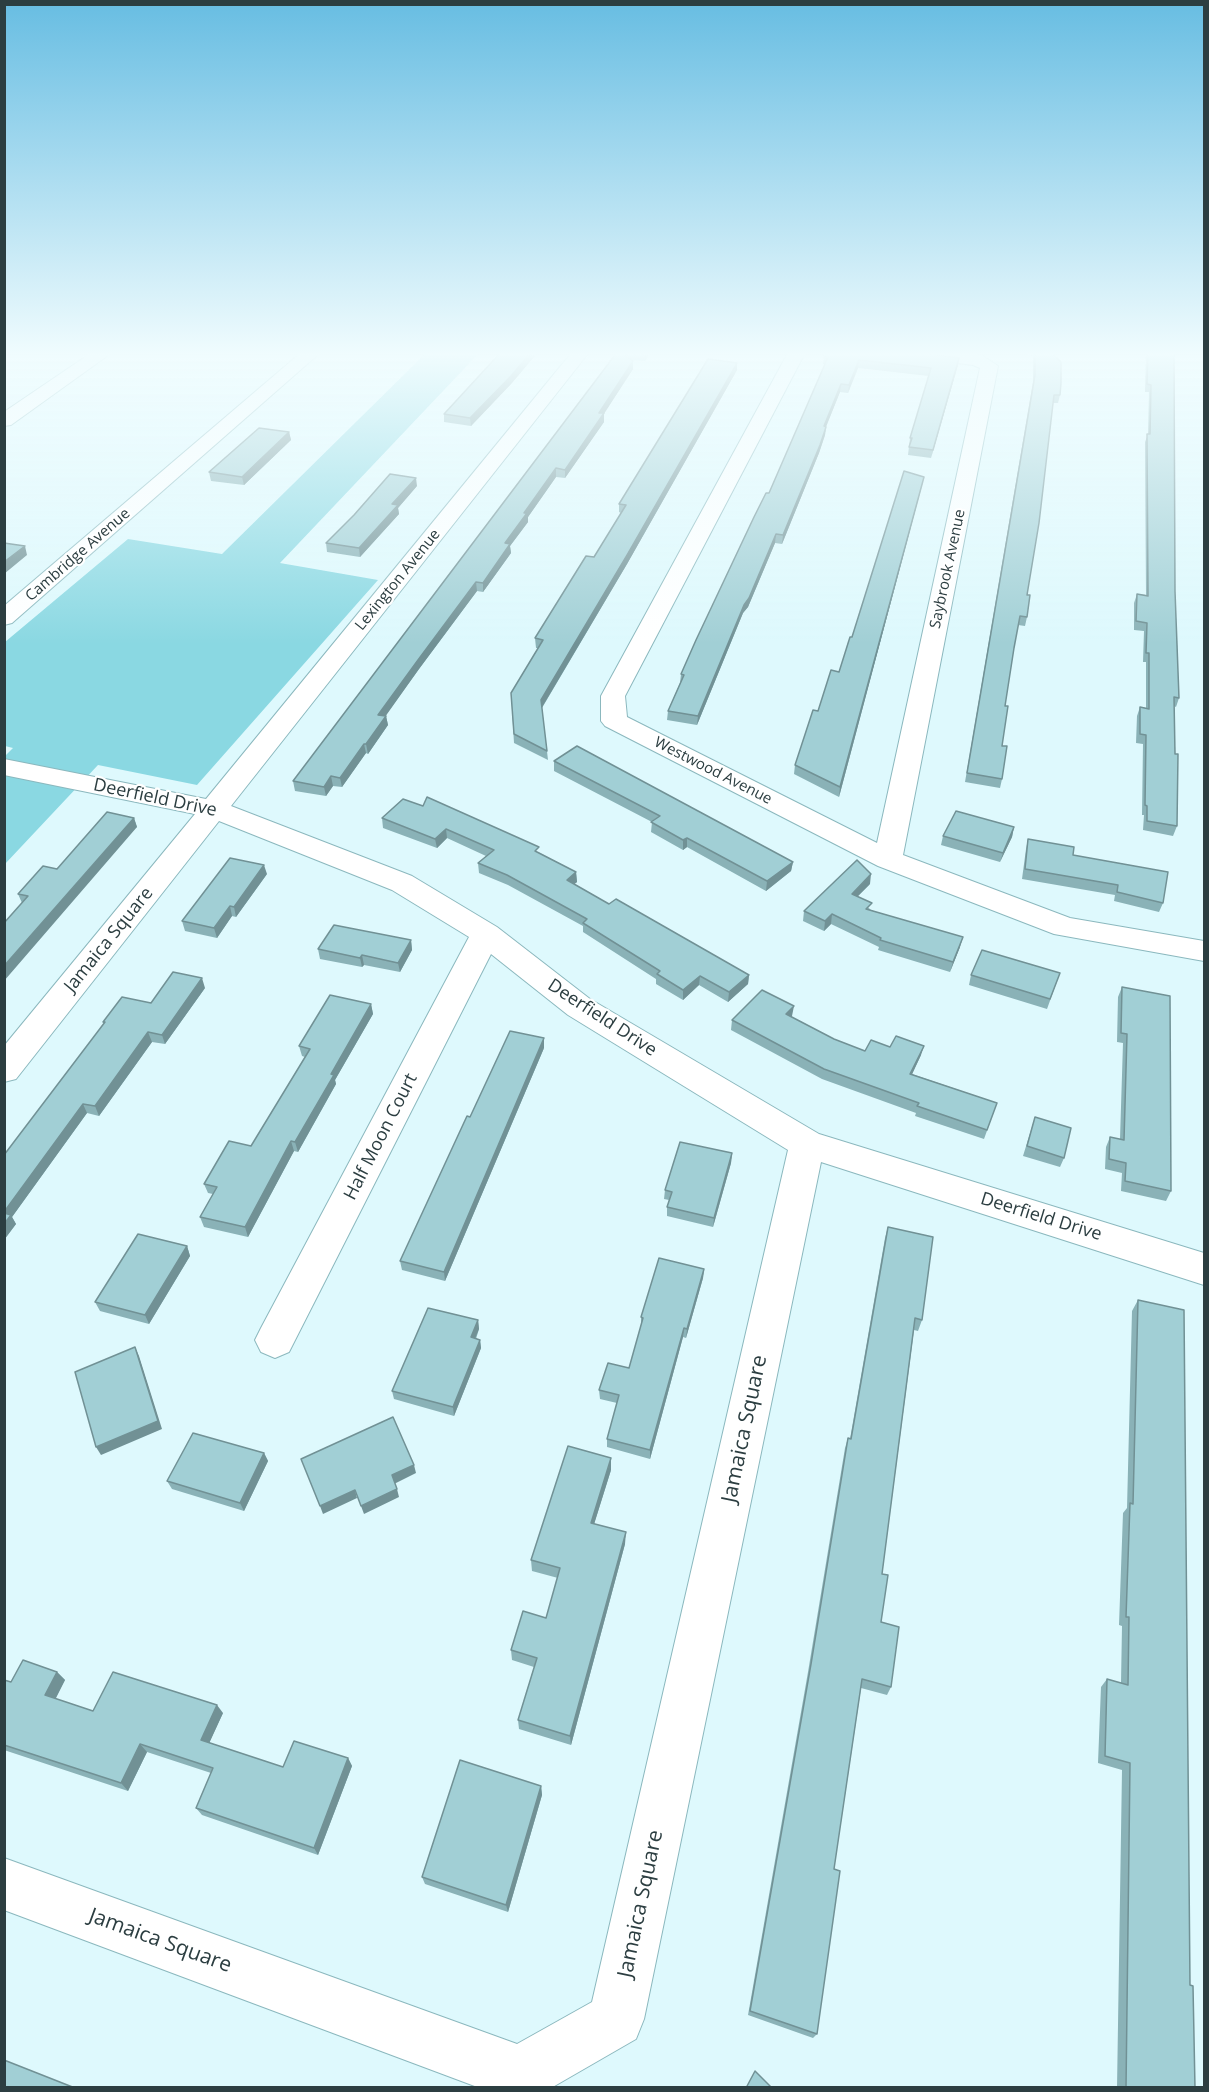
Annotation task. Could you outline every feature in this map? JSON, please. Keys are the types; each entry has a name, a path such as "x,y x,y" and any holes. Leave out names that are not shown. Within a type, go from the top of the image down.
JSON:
{"street":[{"name":"Cambridge Avenue","path":"4,618 201,449"},
{"name":"Lexington Avenue","path":"213,809 503,449"},
{"name":"Westwood Avenue","path":"746,449 613,696 614,721 888,860 1065,927 1204,951"},
{"name":"Saybrook Avenue","path":"888,860 972,449"},
{"name":"Deerfield Drive","path":"4,767 213,809 402,883 486,934 579,1007 807,1144 1204,1269"},
{"name":"Jamaica Square","path":"4,1070 213,809"},
{"name":"Half Moon Court","path":"275,1340 486,934"},
{"name":"Jamaica Square","path":"4,1884 520,2074 616,2019 807,1144"}],"shaded area":[{"path":"329,449 388,449 280,563 378,580 197,785 98,765 5,864 5,756 13,748 5,746 5,642 128,539 222,554"}],"building":[{"path":"236,449 272,449 242,477 209,472"},
{"path":"544,449 580,449 565,470 556,468 524,513 527,513 505,543 510,544 483,583 476,582 378,715 386,716 340,778 331,776 324,787 293,781"},
{"path":"653,449 688,449 541,700 547,751 514,734 511,693 543,640 535,638 586,556 594,557 626,505 619,504"},
{"path":"788,449 819,449 783,535 776,534 698,716 668,711 696,640 754,517 766,493 769,493"},
{"path":"1022,449 1048,449 1027,595 1030,595 1027,617 1020,616 1005,706 1008,706 1002,746 1007,746 1002,779 967,773"},
{"path":"1147,449 1174,449 1175,591 1179,698 1174,697 1175,754 1178,754 1177,826 1147,821 1147,806 1145,805 1146,735 1140,734 1140,707 1149,709 1149,653 1146,653 1147,623 1136,621 1137,594 1148,596"},
{"path":"904,471 924,477 840,787 795,765 813,710 818,711 831,670 839,672 850,637 852,637"},
{"path":"390,474 416,478 392,504 398,505 359,548 326,543 354,515"},
{"path":"4,543 25,546 4,562"},
{"path":"577,746 793,862 767,881 687,838 683,840 651,822 660,816 554,761"},
{"path":"427,797 539,847 535,851 576,872 567,880 609,904 616,899 749,975 729,992 700,976 683,990 657,974 660,971 583,923 587,919 507,875 478,863 494,850 446,829 435,839 382,818 403,799 423,806"},
{"path":"956,811 1014,827 1003,853 943,836"},
{"path":"107,812 134,818 4,966 4,923 28,896 18,894 43,866 57,869"},
{"path":"1028,839 1074,847 1073,855 1168,872 1163,903 1117,892 1118,885 1025,869"},
{"path":"230,858 264,865 234,907 230,906 214,928 182,921"},
{"path":"857,860 871,874 852,894 872,903 866,909 963,937 953,962 880,940 881,938 832,914 825,921 804,911"},
{"path":"334,925 411,940 398,963 318,949"},
{"path":"982,950 1060,973 1050,999 971,975"},
{"path":"173,972 202,978 162,1035 148,1032 95,1106 83,1104 4,1212 4,1155 122,997 151,1003"},
{"path":"1122,987 1170,996 1171,1191 1125,1181 1126,1163 1109,1159 1110,1137 1124,1140 1127,1034 1121,1033"},
{"path":"762,990 794,1006 786,1014 834,1039 865,1051 871,1040 890,1047 896,1036 924,1046 910,1074 997,1103 987,1130 917,1106 919,1103 824,1069 732,1020"},
{"path":"330,995 371,1004 331,1074 334,1075 295,1142 291,1141 245,1227 200,1217 217,1187 204,1184 229,1141 251,1146 310,1049 299,1046"},
{"path":"510,1031 544,1038 444,1272 400,1261 467,1116 470,1117"},
{"path":"1035,1117 1071,1128 1064,1158 1027,1146"},
{"path":"680,1142 732,1153 714,1218 667,1207 672,1192 665,1190"},
{"path":"4,1213 11,1215 4,1224"},
{"path":"888,1227 933,1237 922,1320 915,1318 882,1574 888,1575 881,1622 899,1627 891,1687 862,1679 834,1869 840,1871 817,2034 750,2011 848,1438 851,1439"},
{"path":"138,1234 187,1246 145,1315 95,1302"},
{"path":"659,1258 704,1269 687,1329 684,1328 650,1450 607,1439 619,1395 599,1390 608,1363 629,1368 643,1318 641,1317"},
{"path":"1138,1300 1184,1310 1190,1985 1193,1986 1195,2088 1126,2088 1130,1763 1105,1756 1107,1679 1128,1685 1129,1617 1126,1617 1130,1503 1133,1504"},
{"path":"428,1308 478,1320 471,1337 480,1340 453,1407 392,1391"},
{"path":"135,1347 158,1421 96,1447 75,1372"},
{"path":"393,1417 414,1465 392,1475 397,1489 361,1506 355,1490 320,1506 301,1459"},
{"path":"193,1433 264,1453 240,1503 167,1481"},
{"path":"568,1446 611,1458 591,1523 626,1532 570,1736 518,1720 537,1658 511,1650 523,1611 546,1618 560,1568 531,1560"},
{"path":"23,1660 57,1672 45,1695 93,1711 113,1672 217,1705 201,1740 283,1767 294,1741 348,1758 314,1848 196,1808 213,1768 140,1744 121,1783 4,1745 4,1680 11,1682"},
{"path":"460,1760 541,1786 506,1905 422,1877"},
{"path":"4,2060 75,2088 4,2088"},
{"path":"755,2071 772,2088 746,2088"}]}
